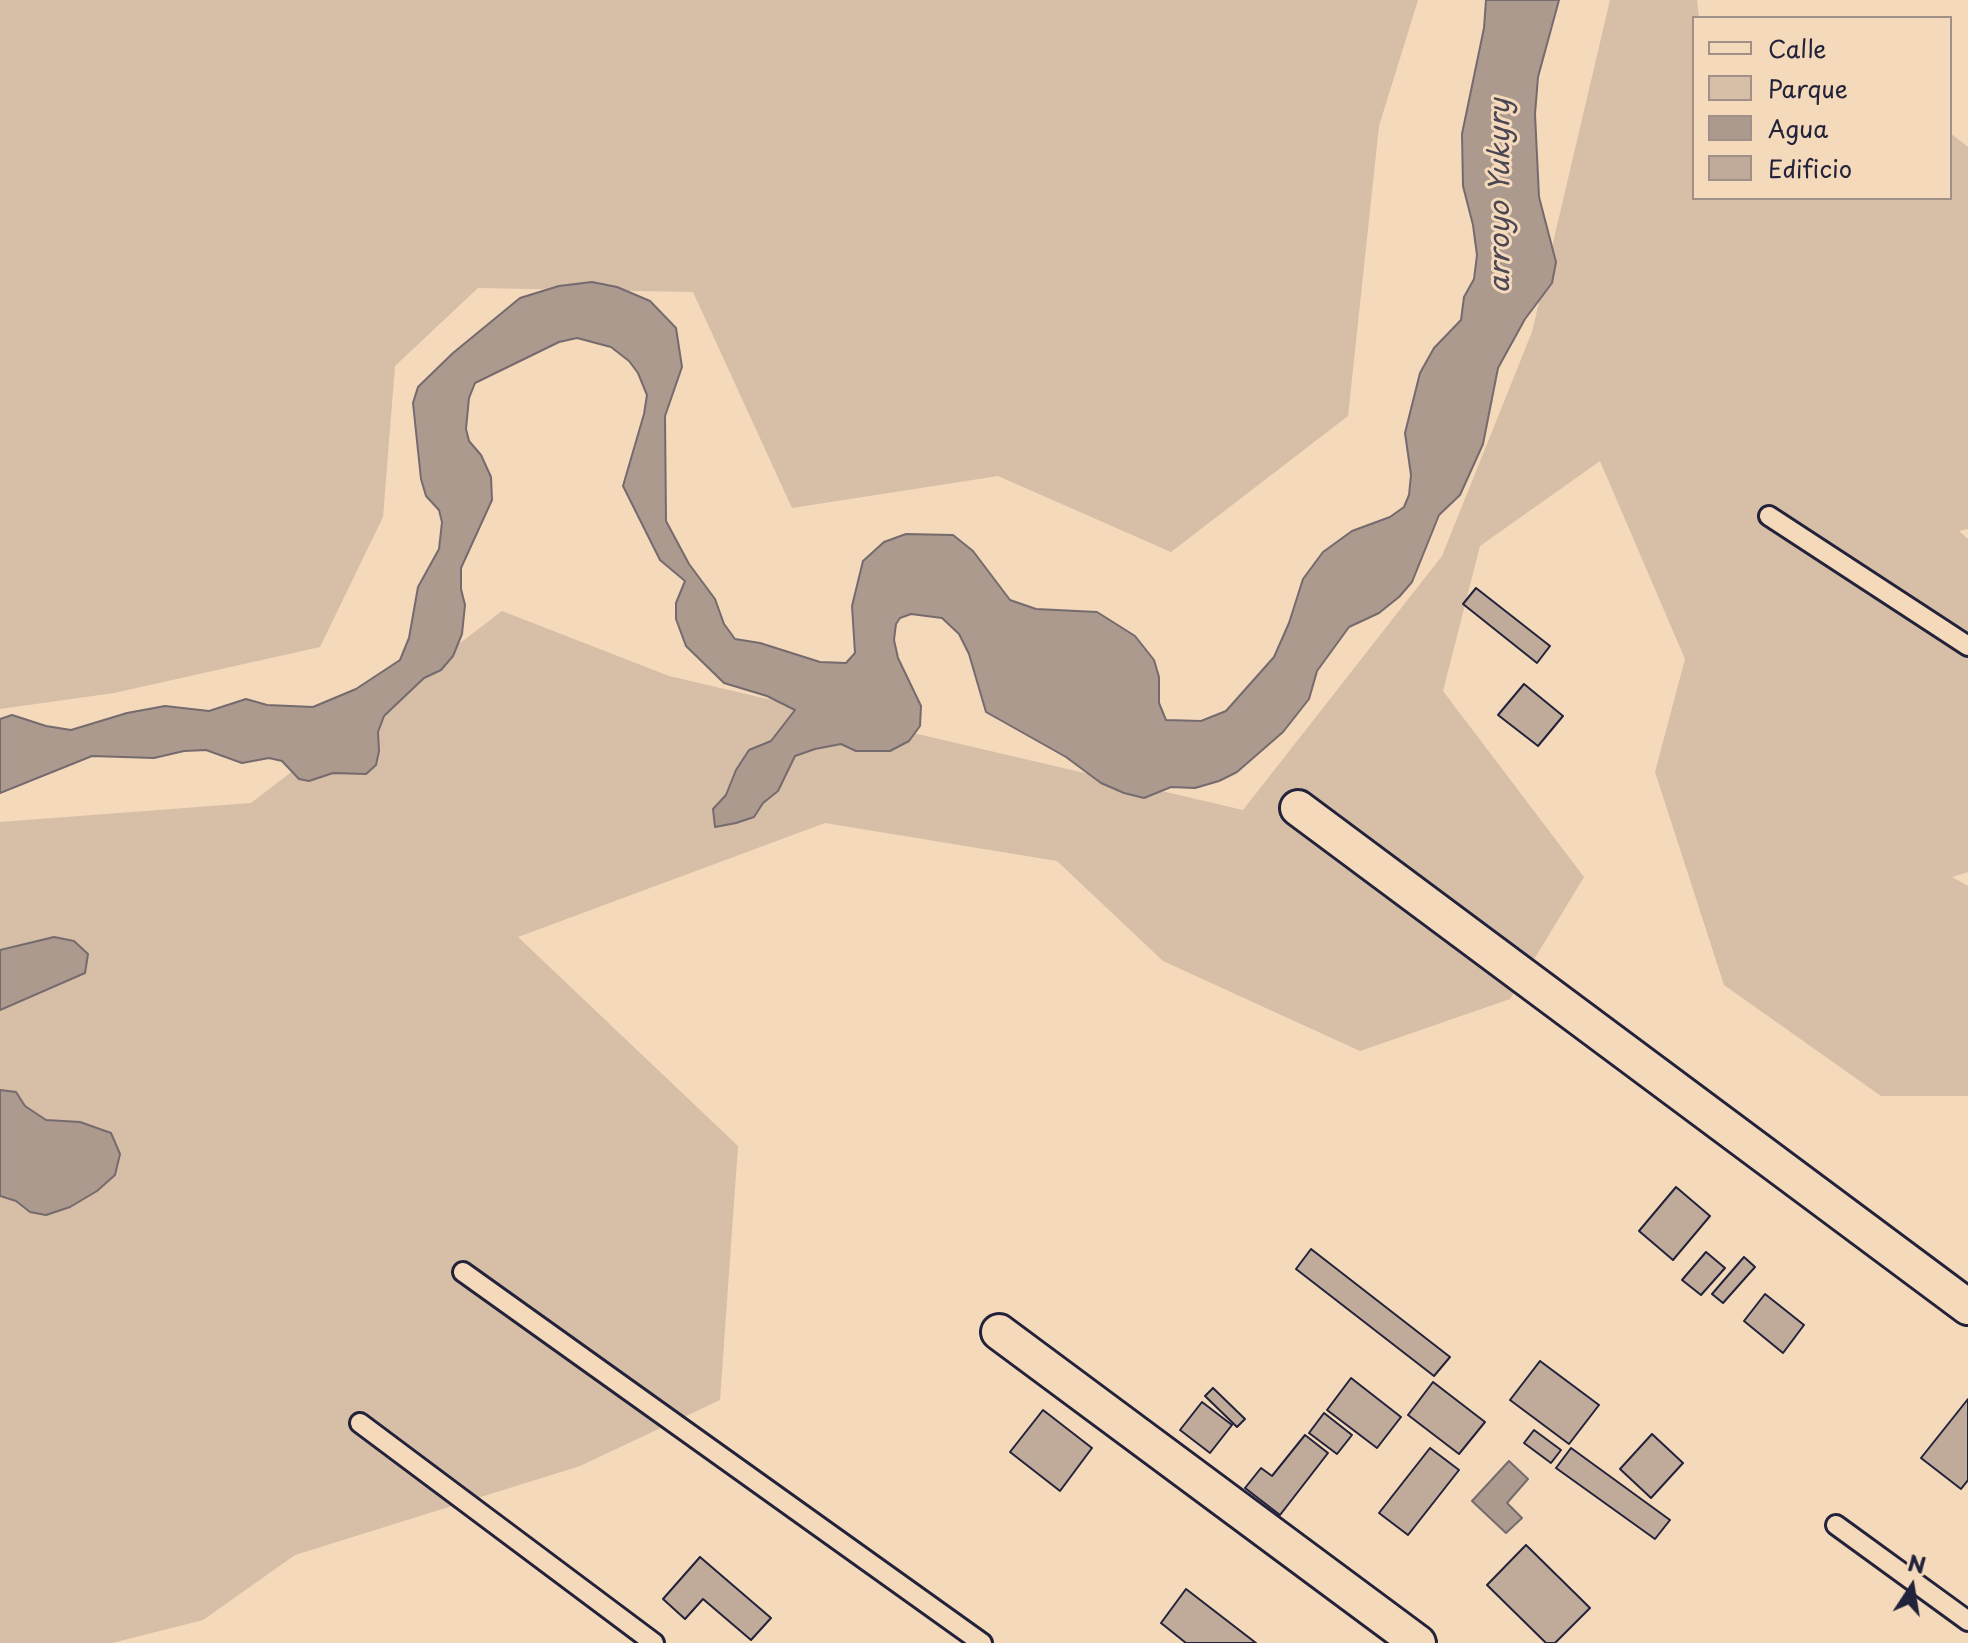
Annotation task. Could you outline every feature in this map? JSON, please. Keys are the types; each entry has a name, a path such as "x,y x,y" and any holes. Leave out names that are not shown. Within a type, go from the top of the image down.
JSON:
{"street":[{"path":"1298,808 1968,1307"},
{"path":"999,1332 1418,1643"}],"lane":[{"path":"1769,516 1968,646"},
{"path":"463,1272 982,1643"},
{"path":"360,1423 654,1643"},
{"path":"1836,1525 1968,1621"}],"green space":[{"path":"0,0 1418,0 1379,126 1348,416 1171,552 998,476 792,508 693,292 478,288 395,366 383,517 320,647 114,693 0,709"},
{"path":"1610,0 1697,0 1699,16 1692,16 1692,200 1952,200 1952,135 1968,147 1968,529 1959,531 1968,539 1968,872 1952,877 1968,886 1968,1096 1881,1096 1724,985 1655,772 1685,659 1600,461 1480,546 1443,691 1584,877 1510,999 1360,1051 1163,961 1057,861 825,823 518,937 738,1146 720,1400 580,1466 295,1555 203,1620 112,1643 0,1643 0,822 251,803 502,611 669,676 1243,810 1442,556 1532,332"}],"water":[{"name":"arroyo Yukyry","path":"1486,0 1559,0 1538,77 1535,114 1539,197 1556,262 1552,283 1525,319 1498,368 1483,444 1460,495 1439,515 1412,582 1379,613 1349,627 1317,671 1309,699 1283,732 1237,772 1195,788 1171,787 1144,798 1101,783 1066,757 986,712 969,654 959,634 942,618 911,614 900,618 896,624 894,640 898,658 921,706 920,726 909,741 890,751 856,751 841,744 795,756 778,791 763,803 754,817 715,827 713,809 726,795 736,770 749,750 771,741 795,710 767,696 724,683 686,646 676,619 676,603 685,581 660,560 623,486 647,395 629,361 611,347 577,338 559,342 475,383 469,398 466,429 469,441 481,455 491,477 492,500 461,568 465,605 462,634 453,656 441,670 424,678 384,716 378,732 376,765 366,774 333,773 309,781 299,779 282,761 269,758 242,763 206,750 184,751 154,758 92,756 0,793 0,719 12,715 71,730 127,713 165,706 209,711 246,699 267,705 313,707 356,689 400,660 409,638 418,587 439,549 442,522 439,510 426,496 421,479 413,403 418,387 453,353 520,298 559,286 592,282 617,287 650,301 676,328 682,367 665,416 666,521 689,564 715,599 724,624 735,639 760,643 820,662 846,663 855,653 852,606 863,561 884,542 906,534 953,535 973,551 1010,600 1036,609 1097,612 1135,636 1154,660 1159,677 1159,703 1166,720 1201,721 1226,711 1274,657 1303,579 1323,552 1352,531 1390,517 1404,507 1409,495 1411,475 1405,433 1420,373 1434,348 1461,320 1464,297 1474,279 1477,255 1463,186 1462,134 1484,28"},
{"path":"54,937 74,941 88,954 85,973 0,1010 0,950"},
{"path":"0,1090 16,1092 25,1106 46,1120 80,1122 111,1133 120,1154 115,1175 97,1191 70,1207 46,1215 30,1212 16,1201 0,1196"},
{"path":"1509,1461 1528,1479 1507,1503 1522,1518 1506,1533 1472,1501"}],"building":[{"path":"1476,588 1550,646 1537,663 1463,604"},
{"path":"1524,684 1563,716 1538,746 1498,715"},
{"path":"1676,1187 1710,1216 1673,1260 1639,1231"},
{"path":"1311,1249 1450,1357 1434,1376 1296,1269"},
{"path":"1706,1252 1725,1268 1701,1295 1682,1280"},
{"path":"1744,1257 1755,1267 1723,1303 1712,1294"},
{"path":"1765,1294 1804,1325 1783,1353 1744,1321"},
{"path":"1540,1361 1599,1405 1569,1444 1510,1400"},
{"path":"1351,1378 1401,1417 1377,1448 1327,1410"},
{"path":"1433,1382 1485,1422 1459,1454 1408,1415"},
{"path":"1213,1388 1245,1419 1237,1427 1205,1396"},
{"path":"1968,1399 1968,1480 1961,1489 1921,1458"},
{"path":"1202,1402 1232,1425 1210,1453 1180,1430"},
{"path":"1043,1410 1092,1448 1060,1491 1010,1452"},
{"path":"1324,1413 1352,1435 1337,1454 1309,1433"},
{"path":"1534,1430 1561,1450 1551,1463 1524,1443"},
{"path":"1652,1434 1683,1463 1651,1498 1620,1469"},
{"path":"1305,1435 1328,1453 1280,1515 1245,1488 1261,1468 1272,1476"},
{"path":"1430,1448 1459,1470 1408,1535 1379,1513"},
{"path":"1571,1448 1670,1520 1655,1539 1556,1468"},
{"path":"1526,1545 1590,1608 1555,1643 1546,1643 1487,1585"},
{"path":"700,1557 771,1618 751,1640 703,1599 685,1619 663,1599"},
{"path":"1186,1589 1256,1643 1186,1643 1161,1623"}]}
